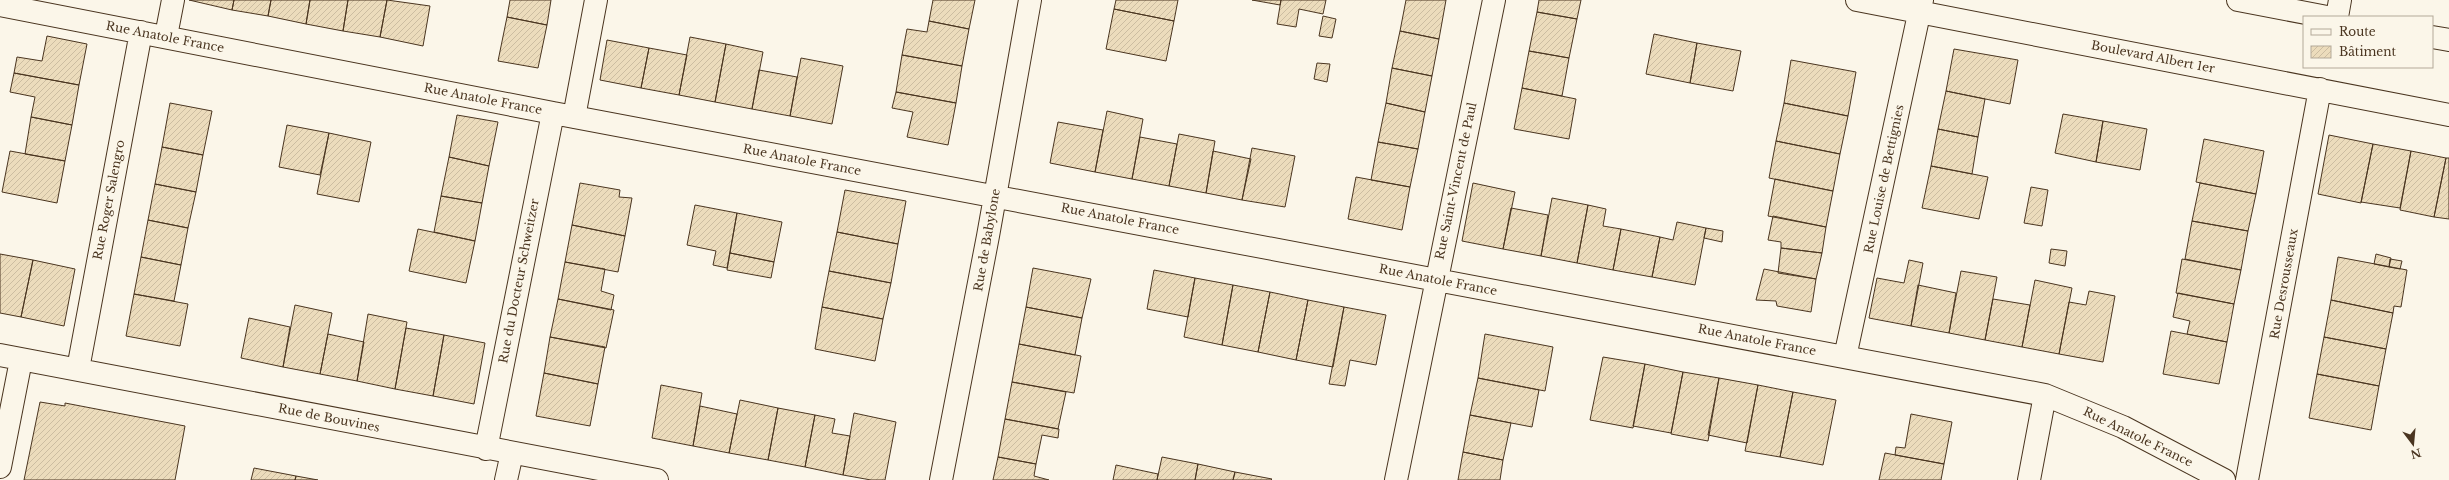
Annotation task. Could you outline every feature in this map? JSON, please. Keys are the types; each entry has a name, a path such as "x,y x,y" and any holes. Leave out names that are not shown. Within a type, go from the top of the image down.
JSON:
{"street":[{"path":"166,36 173,0"},
{"path":"574,117 596,0"},
{"name":"Rue de Babylone","path":"941,480 1030,0"},
{"name":"Rue Saint-Vincent de Paul","path":"1396,480 1494,0"},
{"name":"Boulevard Albert 1er","path":"1857,0 1921,6 2449,115"},
{"path":"2238,0 2322,16"},
{"path":"2337,16 2340,0"},
{"name":"Rue Anatole France","path":"0,5 166,36 553,113 995,195 2045,395 2123,427 2224,480"},
{"name":"Rue Louise de Bettignies","path":"1845,357 1921,6"},
{"name":"Rue Roger Salengro","path":"78,369 141,32"},
{"path":"2433,37 2449,40"},
{"name":"Rue Desrousseaux","path":"2247,480 2320,89"},
{"name":"Rue du Docteur Schweitzer","path":"486,449 553,113"},
{"name":"Rue de Bouvines","path":"0,355 486,449 657,480"},
{"path":"0,467 22,360"},
{"path":"2029,480 2045,395"},
{"path":"506,480 512,453"}],"building":[{"path":"189,0 234,0 232,10"},
{"path":"234,0 271,0 268,16 232,10"},
{"path":"271,0 310,0 306,24 268,16"},
{"path":"310,0 348,0 343,31 306,24"},
{"path":"348,0 387,0 380,37 343,31"},
{"path":"387,0 430,6 423,46 380,37"},
{"path":"510,0 551,0 547,25 507,17"},
{"path":"933,0 975,0 969,29 929,21"},
{"path":"1116,0 1178,0 1174,21 1114,9"},
{"path":"1252,0 1281,0 1280,5"},
{"path":"1281,0 1326,0 1323,14 1299,9 1296,27 1277,24"},
{"path":"1406,0 1446,0 1439,39 1400,31"},
{"path":"1539,0 1581,0 1577,19 1537,12"},
{"path":"1114,9 1174,21 1166,61 1106,49"},
{"path":"1537,12 1577,19 1569,58 1529,51"},
{"path":"1323,16 1336,19 1332,38 1319,36"},
{"path":"507,17 547,25 538,68 498,61"},
{"path":"929,21 969,29 962,66 902,55 907,29 927,32"},
{"path":"1400,31 1439,39 1432,76 1392,68"},
{"path":"1654,34 1697,43 1690,83 1646,74"},
{"path":"47,36 87,44 79,85 14,73 17,57 42,61"},
{"path":"690,37 726,44 715,102 679,95"},
{"path":"607,40 649,48 641,88 600,80"},
{"path":"1697,43 1741,51 1733,91 1690,83"},
{"path":"726,44 763,52 752,109 715,102"},
{"path":"649,48 687,55 679,95 641,88"},
{"path":"1954,49 2018,60 2010,104 1946,91"},
{"path":"1529,51 1569,58 1562,96 1522,88"},
{"path":"902,55 962,66 956,103 896,92"},
{"path":"801,58 843,66 832,124 790,116"},
{"path":"1791,60 1856,72 1848,116 1784,103"},
{"path":"1317,63 1330,64 1327,82 1314,79"},
{"path":"1392,68 1432,76 1425,112 1386,103"},
{"path":"759,70 797,77 790,116 752,109"},
{"path":"14,73 79,85 72,125 31,117 35,97 10,92"},
{"path":"1522,88 1576,99 1569,139 1514,129"},
{"path":"1946,91 1985,99 1978,137 1938,129"},
{"path":"896,92 956,103 948,145 907,137 913,112 892,108"},
{"path":"170,103 212,111 203,155 162,147"},
{"path":"1386,103 1425,112 1418,149 1378,142"},
{"path":"1784,103 1848,116 1840,154 1776,141"},
{"path":"1107,111 1143,119 1132,179 1095,172"},
{"path":"2063,114 2103,121 2096,162 2055,153"},
{"path":"457,115 498,122 489,166 449,157"},
{"path":"31,117 72,125 65,161 25,154"},
{"path":"2103,121 2147,129 2140,170 2096,162"},
{"path":"1058,122 1103,130 1095,172 1050,163"},
{"path":"287,125 329,133 320,175 279,167"},
{"path":"1938,129 1978,137 1972,174 1931,166"},
{"path":"329,133 371,142 359,202 317,194"},
{"path":"1179,134 1215,141 1206,193 1169,186"},
{"path":"2329,135 2373,144 2361,203 2318,194"},
{"path":"1140,137 1177,144 1169,186 1132,179"},
{"path":"2204,139 2264,151 2256,194 2196,182"},
{"path":"1776,141 1840,154 1833,191 1769,178"},
{"path":"1378,142 1418,149 1410,187 1371,180"},
{"path":"2373,144 2411,151 2400,208 2361,202"},
{"path":"162,147 203,155 196,192 155,184"},
{"path":"1252,148 1295,156 1285,207 1242,200"},
{"path":"10,151 65,161 57,203 2,192"},
{"path":"1213,151 1251,159 1242,200 1206,193"},
{"path":"2411,151 2446,158 2434,217 2400,210"},
{"path":"449,157 489,166 482,203 441,196"},
{"path":"2446,158 2449,158 2449,219 2434,217"},
{"path":"1931,166 1988,177 1979,219 1922,208"},
{"path":"1356,177 1410,187 1402,230 1348,219"},
{"path":"1775,179 1833,191 1826,227 1768,216"},
{"path":"580,183 620,190 619,197 632,198 625,236 572,225"},
{"path":"1473,183 1515,192 1503,249 1462,241"},
{"path":"2200,183 2256,194 2248,231 2192,221"},
{"path":"155,184 196,192 188,228 148,220"},
{"path":"2031,187 2048,190 2042,226 2024,223"},
{"path":"845,190 906,201 898,244 837,232"},
{"path":"441,196 482,203 475,241 434,232"},
{"path":"1552,198 1588,205 1577,263 1541,256"},
{"path":"695,205 737,213 727,268 713,265 716,251 687,245"},
{"path":"1588,205 1606,209 1603,226 1621,229 1613,270 1577,263"},
{"path":"1511,208 1548,215 1541,256 1503,249"},
{"path":"737,213 782,222 774,262 730,253"},
{"path":"1773,216 1826,227 1822,253 1781,248 1781,242 1768,240"},
{"path":"148,220 188,228 181,265 141,257"},
{"path":"2192,221 2248,231 2241,270 2185,259"},
{"path":"1677,222 1706,228 1695,285 1652,277 1660,237 1673,240"},
{"path":"572,225 625,236 618,272 565,262"},
{"path":"1706,228 1723,231 1722,242 1704,238"},
{"path":"418,229 475,241 466,283 409,271"},
{"path":"1621,229 1660,237 1652,277 1613,270"},
{"path":"837,232 898,244 891,283 829,271"},
{"path":"1781,248 1822,253 1816,279 1778,273"},
{"path":"2051,249 2067,251 2065,266 2049,263"},
{"path":"730,253 774,262 771,278 727,270"},
{"path":"0,254 33,260 21,317 0,313"},
{"path":"2376,254 2391,258 2389,267 2374,264"},
{"path":"141,257 181,265 174,301 134,294"},
{"path":"2338,257 2407,270 2401,307 2394,306 2393,313 2331,300"},
{"path":"2182,259 2241,270 2234,304 2176,293"},
{"path":"2390,259 2402,261 2400,269 2389,267"},
{"path":"33,260 75,269 64,326 21,317"},
{"path":"1909,260 1923,263 1911,326 1869,318 1877,278 1904,283"},
{"path":"565,262 605,269 601,291 614,295 611,310 558,299"},
{"path":"1033,268 1091,279 1082,318 1026,307"},
{"path":"1764,269 1816,279 1811,312 1777,306 1776,301 1756,300"},
{"path":"1154,270 1195,278 1188,317 1147,309"},
{"path":"829,271 891,283 883,319 822,307"},
{"path":"1961,271 1997,277 1985,340 1949,333"},
{"path":"1195,278 1233,285 1222,345 1184,337"},
{"path":"2035,280 2072,288 2059,354 2022,347"},
{"path":"1233,285 1270,292 1258,352 1222,345"},
{"path":"1918,285 1956,293 1949,333 1911,326"},
{"path":"2089,291 2115,296 2103,362 2059,354 2069,302 2086,305"},
{"path":"1270,292 1308,300 1296,360 1258,352"},
{"path":"2178,293 2234,304 2227,342 2187,334 2190,321 2173,317"},
{"path":"134,294 188,304 180,346 126,336"},
{"path":"558,299 614,310 606,348 550,337"},
{"path":"1993,299 2030,305 2022,347 1985,340"},
{"path":"1308,300 1344,307 1333,367 1296,360"},
{"path":"2331,300 2393,313 2386,349 2324,337"},
{"path":"295,305 332,313 320,374 283,367"},
{"path":"822,307 883,319 875,361 815,349"},
{"path":"1026,307 1082,318 1075,355 1019,344"},
{"path":"1344,307 1386,315 1376,365 1350,360 1345,386 1329,384"},
{"path":"368,314 407,322 395,389 357,381"},
{"path":"249,318 290,327 283,367 241,358"},
{"path":"406,328 444,335 433,396 395,389"},
{"path":"2171,331 2227,342 2219,384 2163,374"},
{"path":"328,334 364,342 357,381 320,374"},
{"path":"1485,334 1553,347 1545,391 1478,378"},
{"path":"444,335 485,343 474,404 433,396"},
{"path":"550,337 605,347 598,384 544,373"},
{"path":"2324,337 2386,349 2379,386 2317,374"},
{"path":"1019,344 1081,356 1074,393 1012,382"},
{"path":"1603,357 1645,364 1633,428 1590,420"},
{"path":"1645,364 1683,372 1671,433 1633,426"},
{"path":"1683,372 1719,378 1708,441 1671,434"},
{"path":"544,373 598,384 590,426 536,416"},
{"path":"2317,374 2379,386 2371,430 2309,418"},
{"path":"1478,378 1539,390 1532,427 1470,415"},
{"path":"1719,378 1758,385 1747,443 1708,435"},
{"path":"1012,382 1066,392 1058,429 1005,419"},
{"path":"661,385 702,393 693,446 652,438"},
{"path":"1758,385 1793,392 1780,457 1745,451"},
{"path":"1793,392 1836,400 1823,465 1780,457"},
{"path":"740,400 778,408 768,460 729,453"},
{"path":"40,402 65,406 65,403 185,426 175,480 24,480"},
{"path":"700,406 737,414 729,453 693,446"},
{"path":"778,408 815,415 805,467 768,460"},
{"path":"854,413 896,422 885,480 871,480 843,475"},
{"path":"1911,414 1952,422 1944,464 1895,455 1896,447 1905,448"},
{"path":"815,415 835,419 832,433 850,436 843,475 805,467"},
{"path":"1470,415 1511,423 1503,460 1463,452"},
{"path":"1005,419 1059,429 1058,438 1042,435 1036,464 998,457"},
{"path":"1463,452 1503,460 1500,480 1458,480"},
{"path":"1885,453 1944,464 1941,480 1879,480"},
{"path":"998,457 1036,464 1034,476 1049,480 993,480"},
{"path":"1162,457 1198,464 1195,480 1157,480"},
{"path":"1198,464 1235,472 1233,480 1195,480"},
{"path":"1116,465 1158,474 1157,480 1113,480"},
{"path":"254,468 296,476 295,480 251,480"},
{"path":"1235,472 1272,479 1233,480"},
{"path":"296,476 318,480 295,480"}]}
